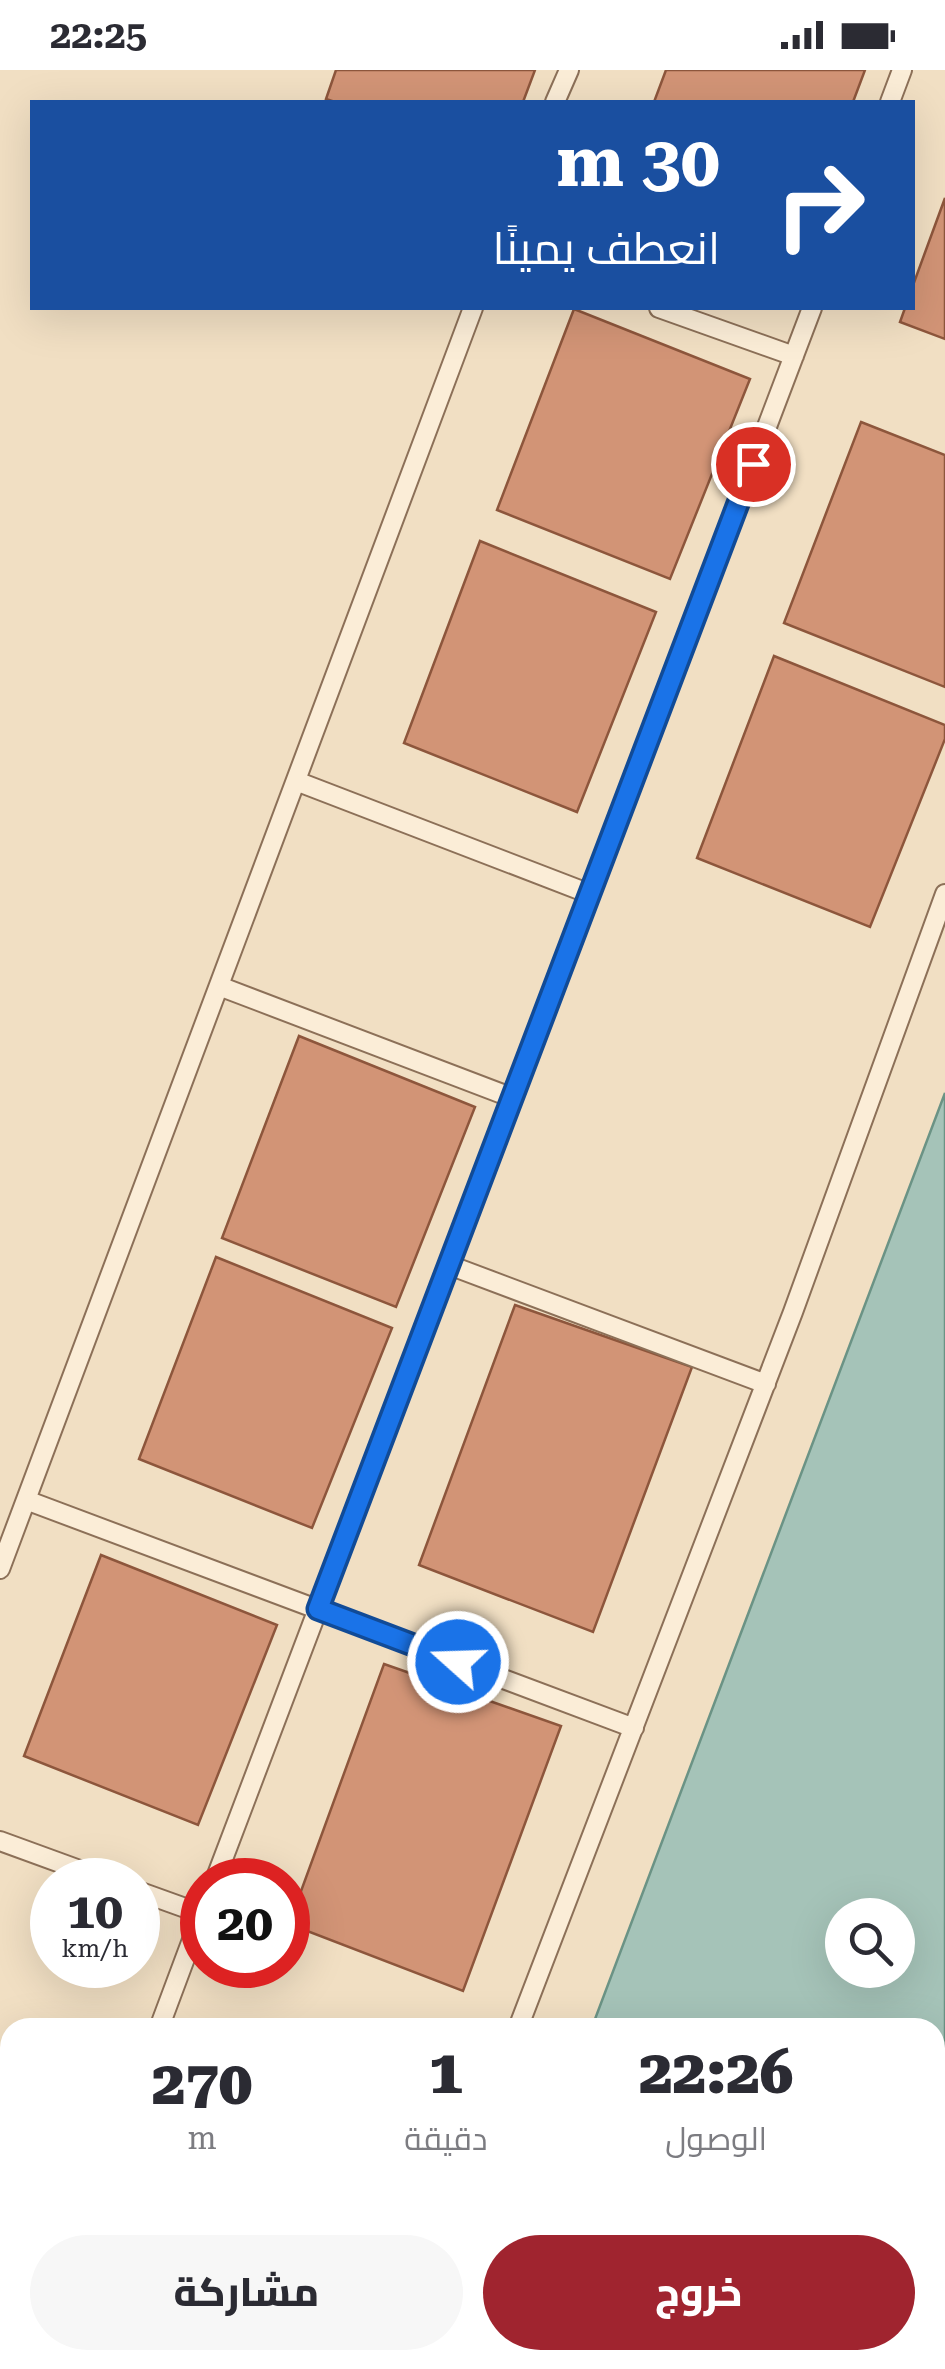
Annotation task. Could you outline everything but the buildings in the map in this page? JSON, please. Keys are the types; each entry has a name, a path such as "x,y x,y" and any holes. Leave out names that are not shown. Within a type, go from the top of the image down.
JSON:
{"lane":[{"path":"556,100 568,70"},
{"path":"891,100 902,70"},
{"path":"0,1570 472,310"},
{"path":"665,310 794,356"},
{"path":"223,1858 811,310"},
{"path":"296,781 590,894"},
{"path":"522,2018 766,1384 945,894"},
{"path":"219,986 512,1098"},
{"path":"449,1265 766,1384"},
{"path":"26,1500 634,1728"},
{"path":"0,1842 45,1858"},
{"path":"163,2018 180,1972"}],"water":[{"path":"945,1093 945,2018 595,2018"}],"route":[{"path":"458,1662 318,1609 753,464"}]}
